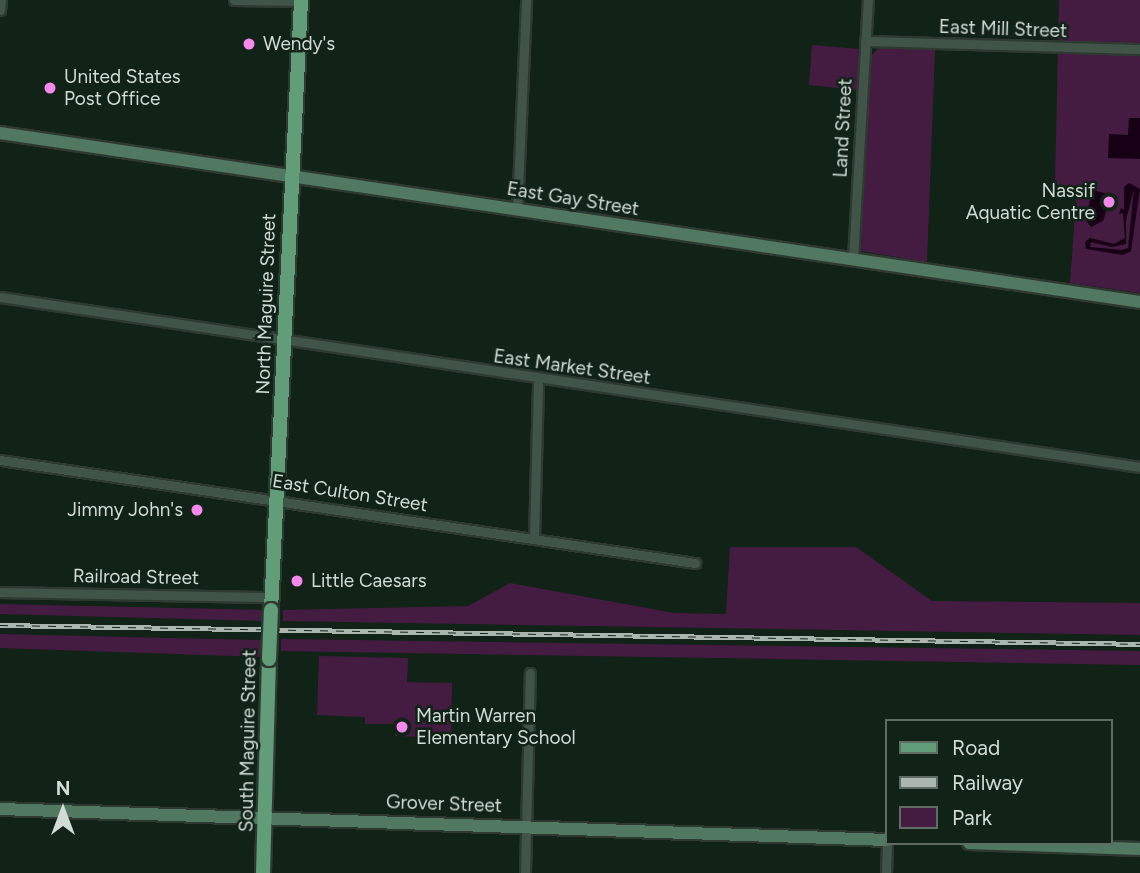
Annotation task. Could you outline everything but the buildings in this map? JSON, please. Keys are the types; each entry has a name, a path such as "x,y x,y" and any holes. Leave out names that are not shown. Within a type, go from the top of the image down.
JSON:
{"main road":[{"name":"North Maguire Street","path":"271,604 300,1"},
{"name":"East Gay Street","path":"0,133 1140,302"},
{"name":"South Maguire Street","path":"263,873 271,604"},
{"name":"Grover Street","path":"0,809 526,826 884,842"},
{"path":"1026,845 1140,849"}],"street":[{"path":"0,10 1,0"},
{"path":"234,0 300,1"},
{"path":"517,209 526,0"},
{"name":"Land Street","path":"853,258 867,0"},
{"name":"East Mill Street","path":"865,41 1140,49"},
{"name":"East Market Street","path":"0,297 538,380 1140,467"},
{"path":"534,538 538,380"},
{"name":"East Culton Street","path":"0,460 695,563"},
{"name":"Railroad Street","path":"0,592 271,604"},
{"path":"525,873 530,673"},
{"path":"886,873 887,845"}],"green space":[{"path":"1059,0 1140,0 1140,293 1070,283 1077,187 1055,184"},
{"path":"812,45 860,49 857,90 809,85"},
{"path":"879,48 935,50 927,262 861,251 869,58"},
{"path":"730,547 856,547 932,601 1140,603 1140,635 283,621 283,610 468,606 510,583 674,613 726,614"},
{"path":"0,604 262,610 262,621 0,614"},
{"path":"0,634 261,640 260,657 0,648"},
{"path":"281,639 1140,651 1140,665 281,651"},
{"path":"319,656 408,658 407,682 452,683 451,738 395,736 395,724 365,724 365,717 317,715"}],"shaded area":[{"path":"1129,118 1140,118 1140,159 1108,158 1109,134 1128,135"},
{"path":"1129,183 1140,189 1131,251 1123,255 1086,249 1085,242 1090,238 1114,244 1125,238 1123,213 1119,214 1121,208 1124,210 1124,187","holes":["1134,189 1128,248 1122,250 1090,247 1091,242 1112,247 1126,244 1126,220"]},
{"path":"1093,190 1111,195 1103,221 1091,227 1085,219"}],"railway":[{"path":"0,625 1140,644"}],"place":[{"name":"Wendy's","path":"249,44"},
{"name":"United States Post Office","path":"50,88"},
{"name":"Nassif Aquatic Centre","path":"1109,202"},
{"name":"Jimmy John's","path":"197,510"},
{"name":"Little Caesars","path":"297,581"},
{"name":"Martin Warren Elementary School","path":"402,727"}]}
